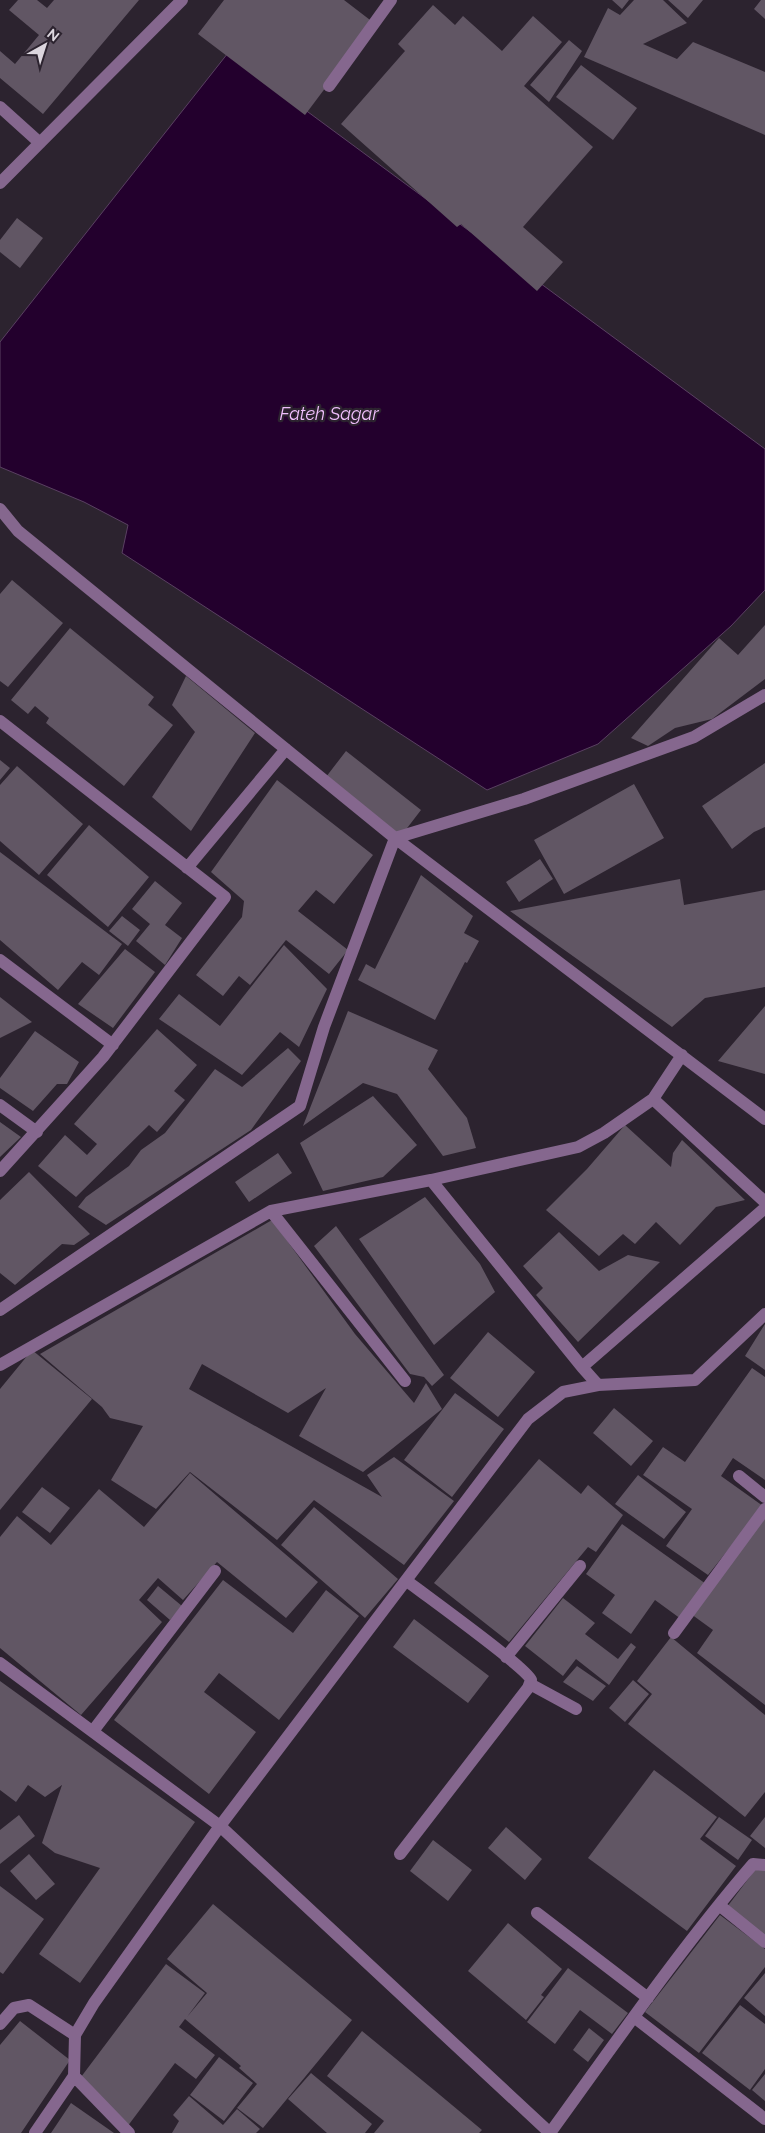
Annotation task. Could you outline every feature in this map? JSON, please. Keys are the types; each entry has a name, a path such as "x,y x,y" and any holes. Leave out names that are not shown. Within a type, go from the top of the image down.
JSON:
{"street":[{"path":"0,183 182,0"},
{"path":"329,86 391,0"},
{"path":"0,107 40,143"},
{"path":"0,510 18,530 395,838 765,1119"},
{"path":"395,838 524,799 694,737 765,695"},
{"path":"0,722 225,897 113,1045 0,1172"},
{"path":"188,868 286,749"},
{"path":"0,1310 300,1106 324,1027 395,838"},
{"path":"0,960 113,1045"},
{"path":"0,1365 271,1211 431,1180 578,1147 604,1133 653,1099 682,1055"},
{"path":"653,1099 765,1202"},
{"path":"0,1105 37,1132"},
{"path":"431,1180 582,1368 598,1385"},
{"path":"582,1368 765,1208"},
{"path":"271,1211 405,1381"},
{"path":"34,2133 74,2076 75,2035 94,2004 220,1826 528,1419 563,1392 598,1385 695,1380 765,1314"},
{"path":"739,1476 765,1497"},
{"path":"674,1633 765,1509"},
{"path":"506,1656 580,1566"},
{"path":"93,1731 215,1571"},
{"path":"400,1854 530,1684 529,1675 407,1581"},
{"path":"0,1663 220,1826 550,2133 648,1998 719,1905 753,1864 765,1865"},
{"path":"530,1684 576,1709"},
{"path":"719,1905 765,1942"},
{"path":"537,1913 648,1998"},
{"path":"0,2024 14,2008 29,2004 75,2035"},
{"path":"634,2017 765,2119"},
{"path":"74,2076 129,2133"}],"water":[{"name":"Fateh Sagar","path":"228,53 765,449 765,590 731,626 598,744 487,790 122,553 128,525 84,502 0,467 0,342"}],"building":[{"path":"18,0 37,0 47,8 54,0 139,0 43,114 0,78 0,51 15,64 39,35 9,10"},
{"path":"224,0 344,0 374,23 305,115 198,34"},
{"path":"612,0 629,0 622,9"},
{"path":"634,0 663,0 687,23 643,44 677,59 693,42 765,72 765,135 584,57 608,8 620,15"},
{"path":"668,0 703,0 688,18"},
{"path":"761,0 765,0 765,19 754,9"},
{"path":"433,5 455,25 463,16 502,51 533,16 562,42 524,86 593,147 523,227 563,262 537,291 461,224 457,227 341,124 405,51 398,44"},
{"path":"569,40 582,51 549,102 530,85"},
{"path":"581,65 637,108 613,140 556,97"},
{"path":"17,218 43,238 20,268 0,252 0,240"},
{"path":"12,580 63,623 8,687 0,681 0,594"},
{"path":"765,625 765,679 712,719 675,728 648,746 631,738 719,638 738,655"},
{"path":"70,628 154,697 148,705 173,725 124,786 46,723 49,718 35,706 28,714 11,700"},
{"path":"186,676 255,733 191,831 152,797 195,732 172,705"},
{"path":"346,751 421,810 401,836 326,777"},
{"path":"0,760 10,768 0,780"},
{"path":"765,763 765,827 754,832 732,849 702,806"},
{"path":"17,766 83,824 39,875 0,841 0,785"},
{"path":"277,780 373,855 334,904 316,890 298,911 348,950 329,974 286,940 250,985 239,976 223,996 196,975 242,917 244,901 211,872"},
{"path":"634,784 664,838 564,894 534,840"},
{"path":"89,825 149,877 108,927 47,875"},
{"path":"0,852 122,944 99,975 82,962 58,990 0,940"},
{"path":"540,859 553,879 519,902 506,882"},
{"path":"421,875 473,916 464,933 479,941 467,963 465,962 435,1020 358,980 366,964 375,969"},
{"path":"680,879 684,905 765,890 765,987 705,998 672,1027 510,911"},
{"path":"155,881 182,903 165,925 182,938 165,965 136,941 150,924 132,909"},
{"path":"122,916 140,930 128,946 109,931"},
{"path":"284,945 327,989 299,1047 280,1032 242,1075 159,1019 179,994 220,1026"},
{"path":"125,949 155,972 113,1028 78,1004"},
{"path":"0,997 32,1022 0,1038"},
{"path":"765,1006 765,1074 718,1061"},
{"path":"348,1011 438,1050 428,1069 467,1118 476,1148 443,1156 397,1094 363,1083 303,1126"},
{"path":"157,1029 197,1065 174,1091 185,1100 157,1132 149,1125 76,1197 38,1166 65,1135 87,1155 97,1144 74,1124"},
{"path":"35,1031 79,1062 67,1084 57,1084 33,1111 0,1088 0,1078"},
{"path":"288,1048 301,1061 251,1130 106,1225 78,1207 86,1197 129,1166 141,1150 165,1133 215,1069 242,1087"},
{"path":"373,1096 417,1145 383,1177 323,1191 300,1143"},
{"path":"0,1122 21,1137 0,1157"},
{"path":"625,1125 671,1167 673,1153 682,1140 745,1200 716,1207 680,1245 656,1222 635,1244 623,1234 599,1256 546,1210 587,1169"},
{"path":"278,1153 292,1173 249,1202 235,1182"},
{"path":"29,1172 90,1234 74,1245 62,1244 15,1285 0,1273 0,1200"},
{"path":"425,1197 480,1264 495,1292 434,1345 359,1239"},
{"path":"272,1220 355,1334 414,1403 426,1383 442,1409 363,1472 299,1436 326,1388 288,1413 202,1364 189,1389 382,1497 367,1475 394,1457 454,1501 404,1565 314,1500 277,1540 190,1472 156,1509 111,1480 143,1426 110,1418 102,1407 40,1354"},
{"path":"336,1226 444,1375 432,1386 424,1377 410,1374 314,1246"},
{"path":"559,1232 599,1271 628,1255 660,1262 578,1342 536,1295 543,1288 523,1266"},
{"path":"765,1324 765,1370 745,1356"},
{"path":"488,1332 535,1372 498,1417 450,1378"},
{"path":"32,1350 92,1399 0,1510 0,1389"},
{"path":"752,1368 765,1377 765,1480 733,1458 721,1476 763,1506 708,1575 666,1546 692,1509 643,1475 663,1447 685,1462"},
{"path":"455,1393 504,1429 452,1497 404,1460"},
{"path":"614,1408 653,1441 631,1466 593,1433"},
{"path":"539,1459 581,1494 588,1485 623,1515 596,1552 588,1547 509,1642 434,1583"},
{"path":"190,1473 318,1582 286,1618 217,1562 183,1600 158,1578 139,1600 162,1622 81,1715 0,1648 0,1537 17,1516 51,1545 99,1489 144,1527"},
{"path":"638,1475 686,1512 664,1539 615,1504"},
{"path":"42,1487 70,1508 50,1533 22,1512"},
{"path":"314,1507 398,1579 365,1618 281,1545"},
{"path":"765,1518 765,1705 697,1653 713,1630 691,1614"},
{"path":"622,1524 706,1584 681,1619 655,1600 631,1634 602,1613 615,1595 586,1574"},
{"path":"223,1580 293,1633 326,1590 359,1616 279,1720 219,1673 204,1692 256,1732 209,1794 114,1720"},
{"path":"158,1586 182,1606 170,1620 147,1600"},
{"path":"563,1598 595,1623 585,1634 618,1659 631,1643 636,1647 609,1685 576,1659 563,1676 525,1646"},
{"path":"414,1619 489,1676 468,1703 393,1647"},
{"path":"671,1637 765,1715 765,1792 745,1817 628,1724 652,1694 637,1681"},
{"path":"577,1666 606,1686 593,1701 563,1682"},
{"path":"633,1680 649,1694 625,1722 609,1708"},
{"path":"0,1681 195,1822 80,1983 39,1954 100,1868 55,1853 42,1843 62,1785 45,1797 28,1785 16,1802 0,1790"},
{"path":"654,1770 717,1817 700,1839 736,1866 687,1931 588,1858"},
{"path":"19,1815 35,1836 0,1864 0,1830"},
{"path":"719,1817 752,1840 738,1860 705,1836"},
{"path":"765,1817 765,1848 750,1836"},
{"path":"506,1827 542,1859 525,1880 488,1848"},
{"path":"433,1840 472,1870 448,1901 410,1871"},
{"path":"29,1854 55,1884 36,1900 10,1871"},
{"path":"758,1866 765,1871 765,1937 727,1907"},
{"path":"0,1886 44,1919 3,1974 0,1972"},
{"path":"213,1904 352,2020 263,2128 237,2108 257,2084 239,2068 241,2066 185,2019 179,2027 215,2055 196,2079 175,2063 127,2127 81,2077 166,1964 205,1993 187,2017 207,1993 167,1959"},
{"path":"720,1915 765,1949 765,1967 699,2053 645,2012"},
{"path":"508,1923 562,1969 541,1995 544,1997 526,2020 468,1971"},
{"path":"568,1968 628,2013 612,2034 580,2010 555,2044 527,2022"},
{"path":"765,1973 765,2016 744,1998"},
{"path":"740,2005 765,2024 765,2069 750,2090 702,2053"},
{"path":"20,2021 70,2060 21,2133 0,2133 0,2045"},
{"path":"589,2028 604,2040 588,2062 573,2050"},
{"path":"362,2031 482,2130 479,2133 374,2133 384,2121 327,2076"},
{"path":"219,2057 253,2083 224,2121 190,2095"},
{"path":"311,2073 372,2124 365,2133 327,2133 288,2099"},
{"path":"765,2074 765,2101 752,2090"},
{"path":"189,2096 223,2125 237,2109 260,2129 256,2133 172,2133 179,2121 173,2115"},
{"path":"71,2103 114,2133 51,2133"}]}
